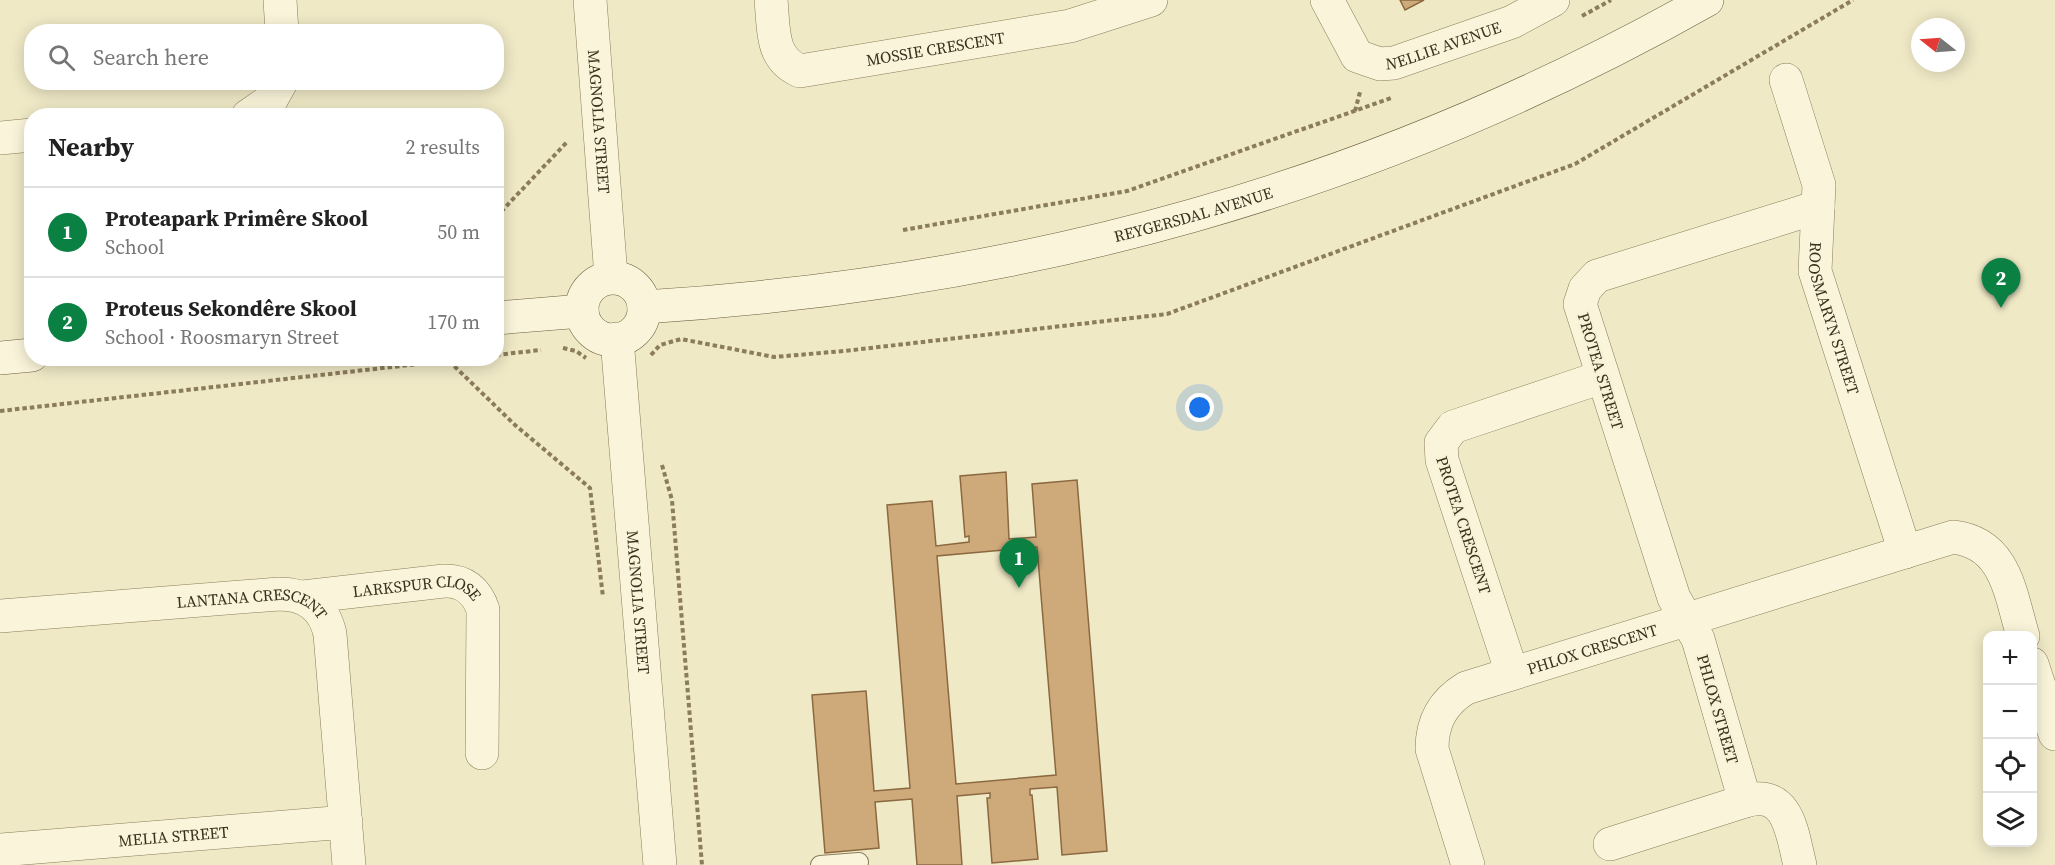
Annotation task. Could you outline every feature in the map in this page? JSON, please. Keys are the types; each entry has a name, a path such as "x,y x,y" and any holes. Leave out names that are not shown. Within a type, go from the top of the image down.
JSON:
{"street":[{"path":"279,0 281,24"},
{"name":"MAGNOLIA STREET","path":"590,0 611,278"},
{"name":"MOSSIE CRESCENT","path":"771,0 778,53 789,66 800,71 1070,26 1151,0"},
{"name":"NELLIE AVENUE","path":"1327,0 1357,57 1380,64 1394,63 1512,22 1566,9"},
{"name":"REYGERSDAL AVENUE","path":"644,306 754,298 911,279 1019,260 1176,222 1342,168 1423,137 1582,67 1707,0"},
{"name":"ROOSMARYN STREET","path":"1786,80 1819,185 1815,271 1905,552"},
{"path":"260,108 271,100 277,90"},
{"path":"0,138 24,136"},
{"name":"PROTEA STREET","path":"1686,620 1674,598 1580,304 1590,282 1605,273 1818,207"},
{"path":"611,278 629,282 637,289 644,306 643,316 634,332 617,339 597,336 584,321 582,311 586,293 593,285 611,278"},
{"path":"504,317 582,311"},
{"name":"MAGNOLIA STREET","path":"617,339 660,865"},
{"path":"0,358 24,356"},
{"name":"PROTEA CRESCENT","path":"1512,673 1442,460 1441,443 1453,427 1602,377"},
{"name":"PHLOX CRESCENT","path":"1468,865 1432,749 1433,731 1440,711 1456,694 1466,688 1953,537 1980,543 1989,550 2002,570 2021,631"},
{"name":"LARKSPUR CLOSE","path":"303,597 444,581 460,583 468,587 480,601 483,610 482,753"},
{"name":"LANTANA CRESCENT","path":"0,616 279,594 303,597 322,613 330,634 349,865"},
{"name":"PHLOX STREET","path":"1686,620 1698,639 1745,801"},
{"path":"2037,679 2055,734"},
{"path":"1610,844 1745,801 1762,798 1778,805 1789,823 1800,865"},
{"name":"MELIA STREET","path":"0,850 345,822"}],"lane":[{"path":"820,865 859,862"}],"path":[{"path":"1566,9 1611,0"},
{"path":"649,360 660,345 681,339 774,357 1167,314 1575,164 1853,0"},
{"path":"903,230 1127,191 1397,95"},
{"path":"504,209 569,140 600,132"},
{"path":"555,348 576,351 590,363"},
{"path":"504,354 544,349"},
{"path":"0,411 412,366"},
{"path":"453,366 515,425 590,488 603,603"},
{"path":"661,459 672,500 702,865"}],"building":[{"path":"1400,0 1424,0 1405,10"},
{"path":"1006,472 1009,539 1036,537 1032,484 1077,480 1107,851 1062,855 1057,787 1030,789 1038,859 992,863 987,798 990,798 990,793 957,796 962,865 917,865 912,799 875,802 879,848 825,853 812,695 866,691 874,791 910,788 887,505 932,501 936,546 969,542 969,536 965,537 960,476","holes":["1037,547 1056,775 956,784 937,556"]}],"place":[{"name":"Proteus Sekondêre Skool","path":"2001,308"},
{"name":"Proteapark Primêre Skool","path":"1019,588"}]}
